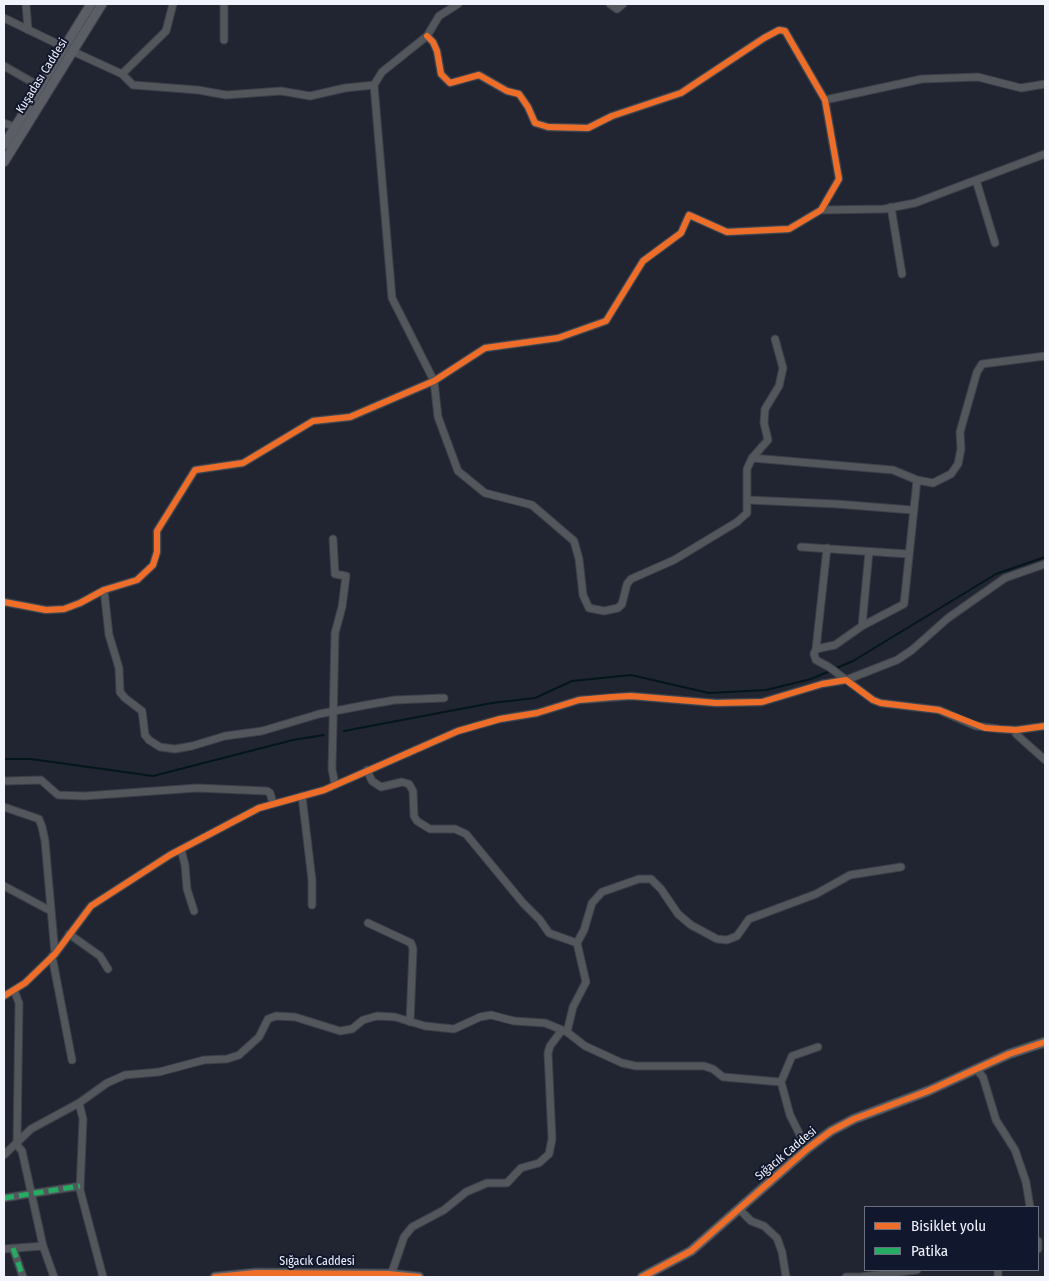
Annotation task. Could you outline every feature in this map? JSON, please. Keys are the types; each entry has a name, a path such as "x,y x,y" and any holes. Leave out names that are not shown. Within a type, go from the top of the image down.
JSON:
{"main road":[{"name":"Kuşadası Caddesi","path":"4,162 68,49 91,4"},
{"name":"Kuşadası Caddesi","path":"4,145 39,86 102,4"},
{"name":"Sığacık Caddesi","path":"642,1277 690,1252 807,1149 854,1118 976,1070 1009,1054 1045,1042"},
{"name":"Sığacık Caddesi","path":"215,1277 256,1272 332,1275 388,1274 419,1277"}],"street":[{"path":"26,4 28,30"},
{"path":"122,74 166,31 173,4"},
{"path":"224,4 224,40"},
{"path":"458,4 439,16 427,36 382,72 374,85 392,298 434,381 438,417 458,471 485,494 532,505 574,541 579,559 583,595 589,608 604,611 618,608 622,604 627,584 631,579 674,560 737,522 747,513 747,469 752,458 768,440 764,423 765,409 779,386 783,368 775,339"},
{"path":"610,4 617,9 623,4"},
{"path":"4,19 122,74 133,85 198,90 226,95 281,91 310,96 345,88 374,85"},
{"path":"4,602 55,610 80,603 104,590 137,580 149,571 153,565 157,552 157,532 195,470 243,462 313,421 350,417 434,381 484,348 558,338 606,321 643,261 681,233 689,215 727,232 789,229 821,210 839,179 825,100 785,31 779,30 681,93 612,116 588,128 548,127 535,123 528,107 519,94 507,91 479,75 450,83 442,74 437,51 433,42 427,36"},
{"path":"4,66 39,86"},
{"path":"825,100 922,79 978,78 1021,88 1045,84"},
{"path":"4,123 15,127"},
{"path":"821,210 833,212 891,207 915,202 1045,154"},
{"path":"976,180 995,243"},
{"path":"891,207 902,274"},
{"path":"752,458 893,470 917,480 933,483 951,474 958,464 961,449 960,432 977,372 982,364 1045,356"},
{"path":"816,649 835,645 862,626 904,604 912,510 917,480"},
{"path":"748,500 912,510"},
{"path":"332,538 335,574 346,576 342,607 335,633 332,769 335,785"},
{"path":"801,547 908,554"},
{"path":"827,548 814,654 816,660 829,667 873,700 881,703 939,710 976,726 1016,730 1045,726"},
{"path":"862,626 869,552"},
{"path":"4,996 25,983 53,955 91,906 180,849 243,814 335,785 458,732 500,719 538,713 579,700 631,696 716,703 762,702 822,684 846,680 897,660 912,650 954,613 1005,578 1045,564"},
{"path":"104,590 109,635 119,668 120,692 142,711 146,735 154,744 175,749 225,736 262,731 319,714 395,700 444,698"},
{"path":"1016,730 1016,734 1045,760"},
{"path":"367,770 372,781 382,788 402,782 410,784 413,791 414,816 417,821 430,828 455,829 466,834 549,933 577,943"},
{"path":"4,782 41,780 58,795 84,796 198,788 267,791 273,803"},
{"path":"302,796 312,880 312,905"},
{"path":"4,807 40,819 46,841 53,955 72,1060"},
{"path":"180,849 185,866 187,889 194,911"},
{"path":"388,1274 392,1272 404,1237 412,1227 444,1210 466,1192 487,1183 507,1183 521,1168 539,1163 549,1154 552,1139 548,1053 550,1046 564,1031 573,1007 586,982 577,943 595,897 602,892 639,879 654,881 678,914 690,925 703,933 727,940 737,936 749,919 816,894 850,875 901,866"},
{"path":"4,886 51,911"},
{"path":"368,924 412,943 410,1022"},
{"path":"69,934 100,956 108,968"},
{"path":"14,990 19,1003 17,1145 22,1151 43,1246 54,1277"},
{"path":"4,1155 17,1145 31,1129 79,1103 107,1083 125,1075 159,1072 204,1060 227,1059 238,1055 259,1037 265,1022 271,1016 295,1017 340,1031 352,1029 363,1020 377,1016 396,1017 410,1022 454,1029 480,1017 491,1015 514,1021 545,1023 564,1031 585,1046 622,1063 636,1066 704,1066 723,1077 781,1082"},
{"path":"807,1149 790,1115 781,1082 792,1056 818,1047"},
{"path":"976,1070 983,1077 996,1120 1015,1150 1026,1182 1030,1206"},
{"path":"79,1103 83,1119 80,1186 103,1277"},
{"path":"4,1198 80,1186"},
{"path":"739,1209 751,1220 764,1226 777,1238 782,1252 786,1277"},
{"path":"4,1249 43,1246"},
{"path":"14,1248 23,1277"},
{"path":"846,1277 909,1271"}],"waterway":[{"path":"834,669 853,661 996,574 1045,557"},
{"path":"344,731 492,703 535,698 572,681 631,675 709,693 766,690 811,679 830,671"},
{"path":"4,759 31,759 153,776 293,740 324,735"}],"marked path":[{"path":"4,1198 80,1186"},
{"path":"13,1248 23,1277"}],"cycle path":[{"path":"4,602 46,610 64,609 104,590 137,580 153,565 157,552 157,531 195,470 243,463 313,421 350,417 434,381 485,348 558,338 606,321 643,261 681,233 689,215 727,232 789,229 821,210 839,179 825,100 785,31 779,30 764,38 681,93 612,116 588,128 548,127 535,123 528,107 519,94 507,91 479,75 450,83 441,74 437,51 433,42 427,36"},
{"path":"4,996 25,983 55,954 91,906 170,855 259,808 324,790 458,731 500,719 537,713 579,700 612,697 631,696 716,703 762,702 822,684 846,680 873,700 881,703 939,710 985,728 1016,730 1045,726"},
{"path":"642,1277 691,1251 807,1149 831,1131 854,1119 928,1091 1009,1054 1045,1042"},
{"path":"215,1277 256,1273 388,1274 419,1277"}]}
